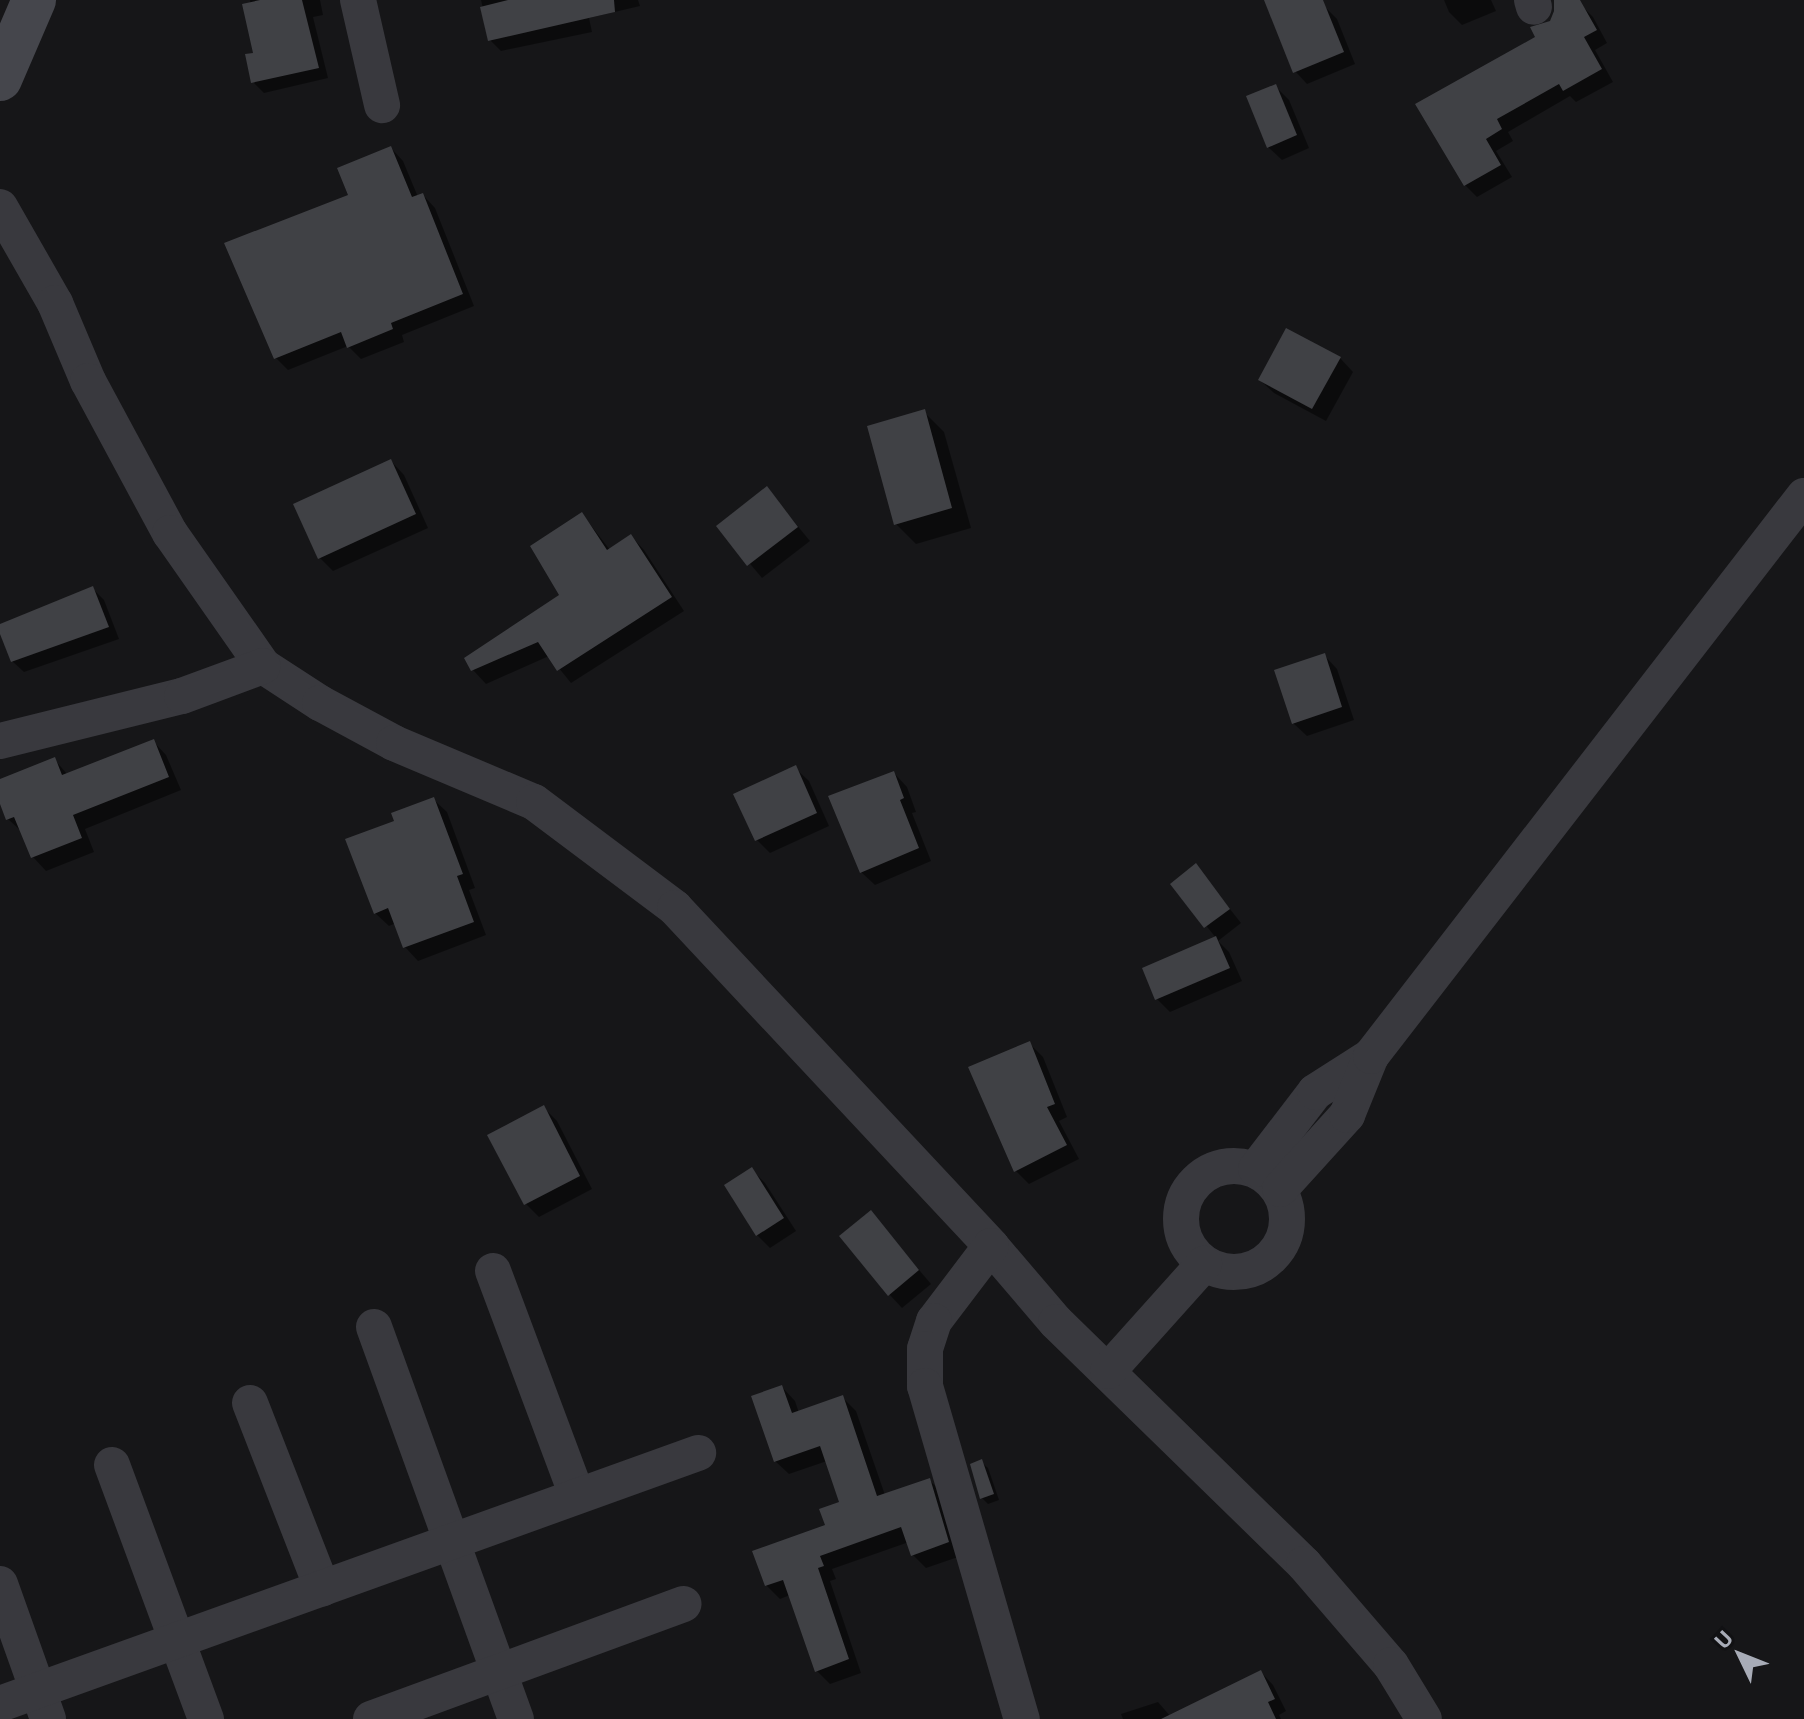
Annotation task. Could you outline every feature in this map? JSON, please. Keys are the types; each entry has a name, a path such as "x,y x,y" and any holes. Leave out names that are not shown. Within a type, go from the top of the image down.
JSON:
{"street":[{"path":"0,79 34,0"},
{"path":"358,0 382,105"},
{"path":"0,207 55,303 88,381 170,533 263,666 320,703 394,743 534,802 675,908 991,1246 1056,1322 1304,1564 1391,1665 1417,1716"},
{"path":"1268,1179 1347,1115 1371,1056 1804,496"},
{"path":"0,741 182,696 263,666"},
{"path":"1224,1165 1268,1179 1288,1216 1281,1245 1260,1266 1232,1273 1204,1264 1184,1239 1181,1208 1196,1180 1224,1165"},
{"path":"991,1246 934,1321 925,1349 925,1386 1022,1719"},
{"path":"1108,1371 1204,1264"},
{"path":"493,1271 577,1496"},
{"path":"374,1327 516,1719"},
{"path":"250,1403 322,1588"},
{"path":"0,1704 43,1705 177,1640 698,1453"},
{"path":"112,1465 206,1719"},
{"path":"0,1584 43,1705"},
{"path":"371,1719 684,1604"}],"building":[{"path":"260,0 302,0 319,68 251,83 245,54 253,53 242,4"},
{"path":"508,0 614,0 615,12 488,41 480,7"},
{"path":"1264,0 1323,0 1344,52 1293,73"},
{"path":"1554,0 1580,0 1597,30 1584,37 1602,69 1563,91 1559,84 1497,119 1502,129 1486,139 1501,165 1464,186 1415,104 1535,37 1530,27 1550,21"},
{"path":"1276,84 1297,135 1267,148 1246,96"},
{"path":"391,146 412,197 423,193 463,294 391,323 393,329 347,348 341,332 274,359 224,243 348,195 337,168"},
{"path":"1286,328 1341,357 1312,409 1258,380"},
{"path":"925,409 952,508 894,525 867,426"},
{"path":"391,459 416,514 318,559 293,504"},
{"path":"767,486 798,527 747,566 716,526"},
{"path":"582,512 607,550 631,534 672,597 557,671 538,642 471,671 464,658 559,595 530,546"},
{"path":"93,586 109,627 11,662 0,634 0,624"},
{"path":"1325,653 1342,707 1292,724 1274,670"},
{"path":"154,739 169,777 73,815 82,838 31,858 14,817 6,820 0,804 0,779 55,757 62,775"},
{"path":"796,765 817,813 755,841 733,794"},
{"path":"894,771 904,798 900,800 919,848 860,873 828,796"},
{"path":"434,797 463,874 457,876 474,922 403,948 388,908 374,914 345,839 394,821 391,813"},
{"path":"1196,863 1230,909 1204,928 1170,884"},
{"path":"1216,936 1230,968 1155,1000 1142,968"},
{"path":"1030,1041 1055,1104 1047,1107 1067,1145 1014,1172 968,1067"},
{"path":"544,1105 580,1176 524,1205 487,1135"},
{"path":"752,1167 784,1218 756,1236 724,1185"},
{"path":"871,1210 919,1270 888,1296 839,1236"},
{"path":"782,1385 792,1413 843,1395 877,1496 930,1478 949,1542 911,1556 901,1527 820,1556 824,1566 818,1568 849,1659 815,1672 783,1580 765,1586 752,1551 825,1525 819,1509 839,1502 820,1446 774,1462 751,1396"},
{"path":"982,1459 994,1494 980,1499 970,1464"},
{"path":"1261,1670 1275,1699 1268,1702 1276,1719 1161,1719"}]}
